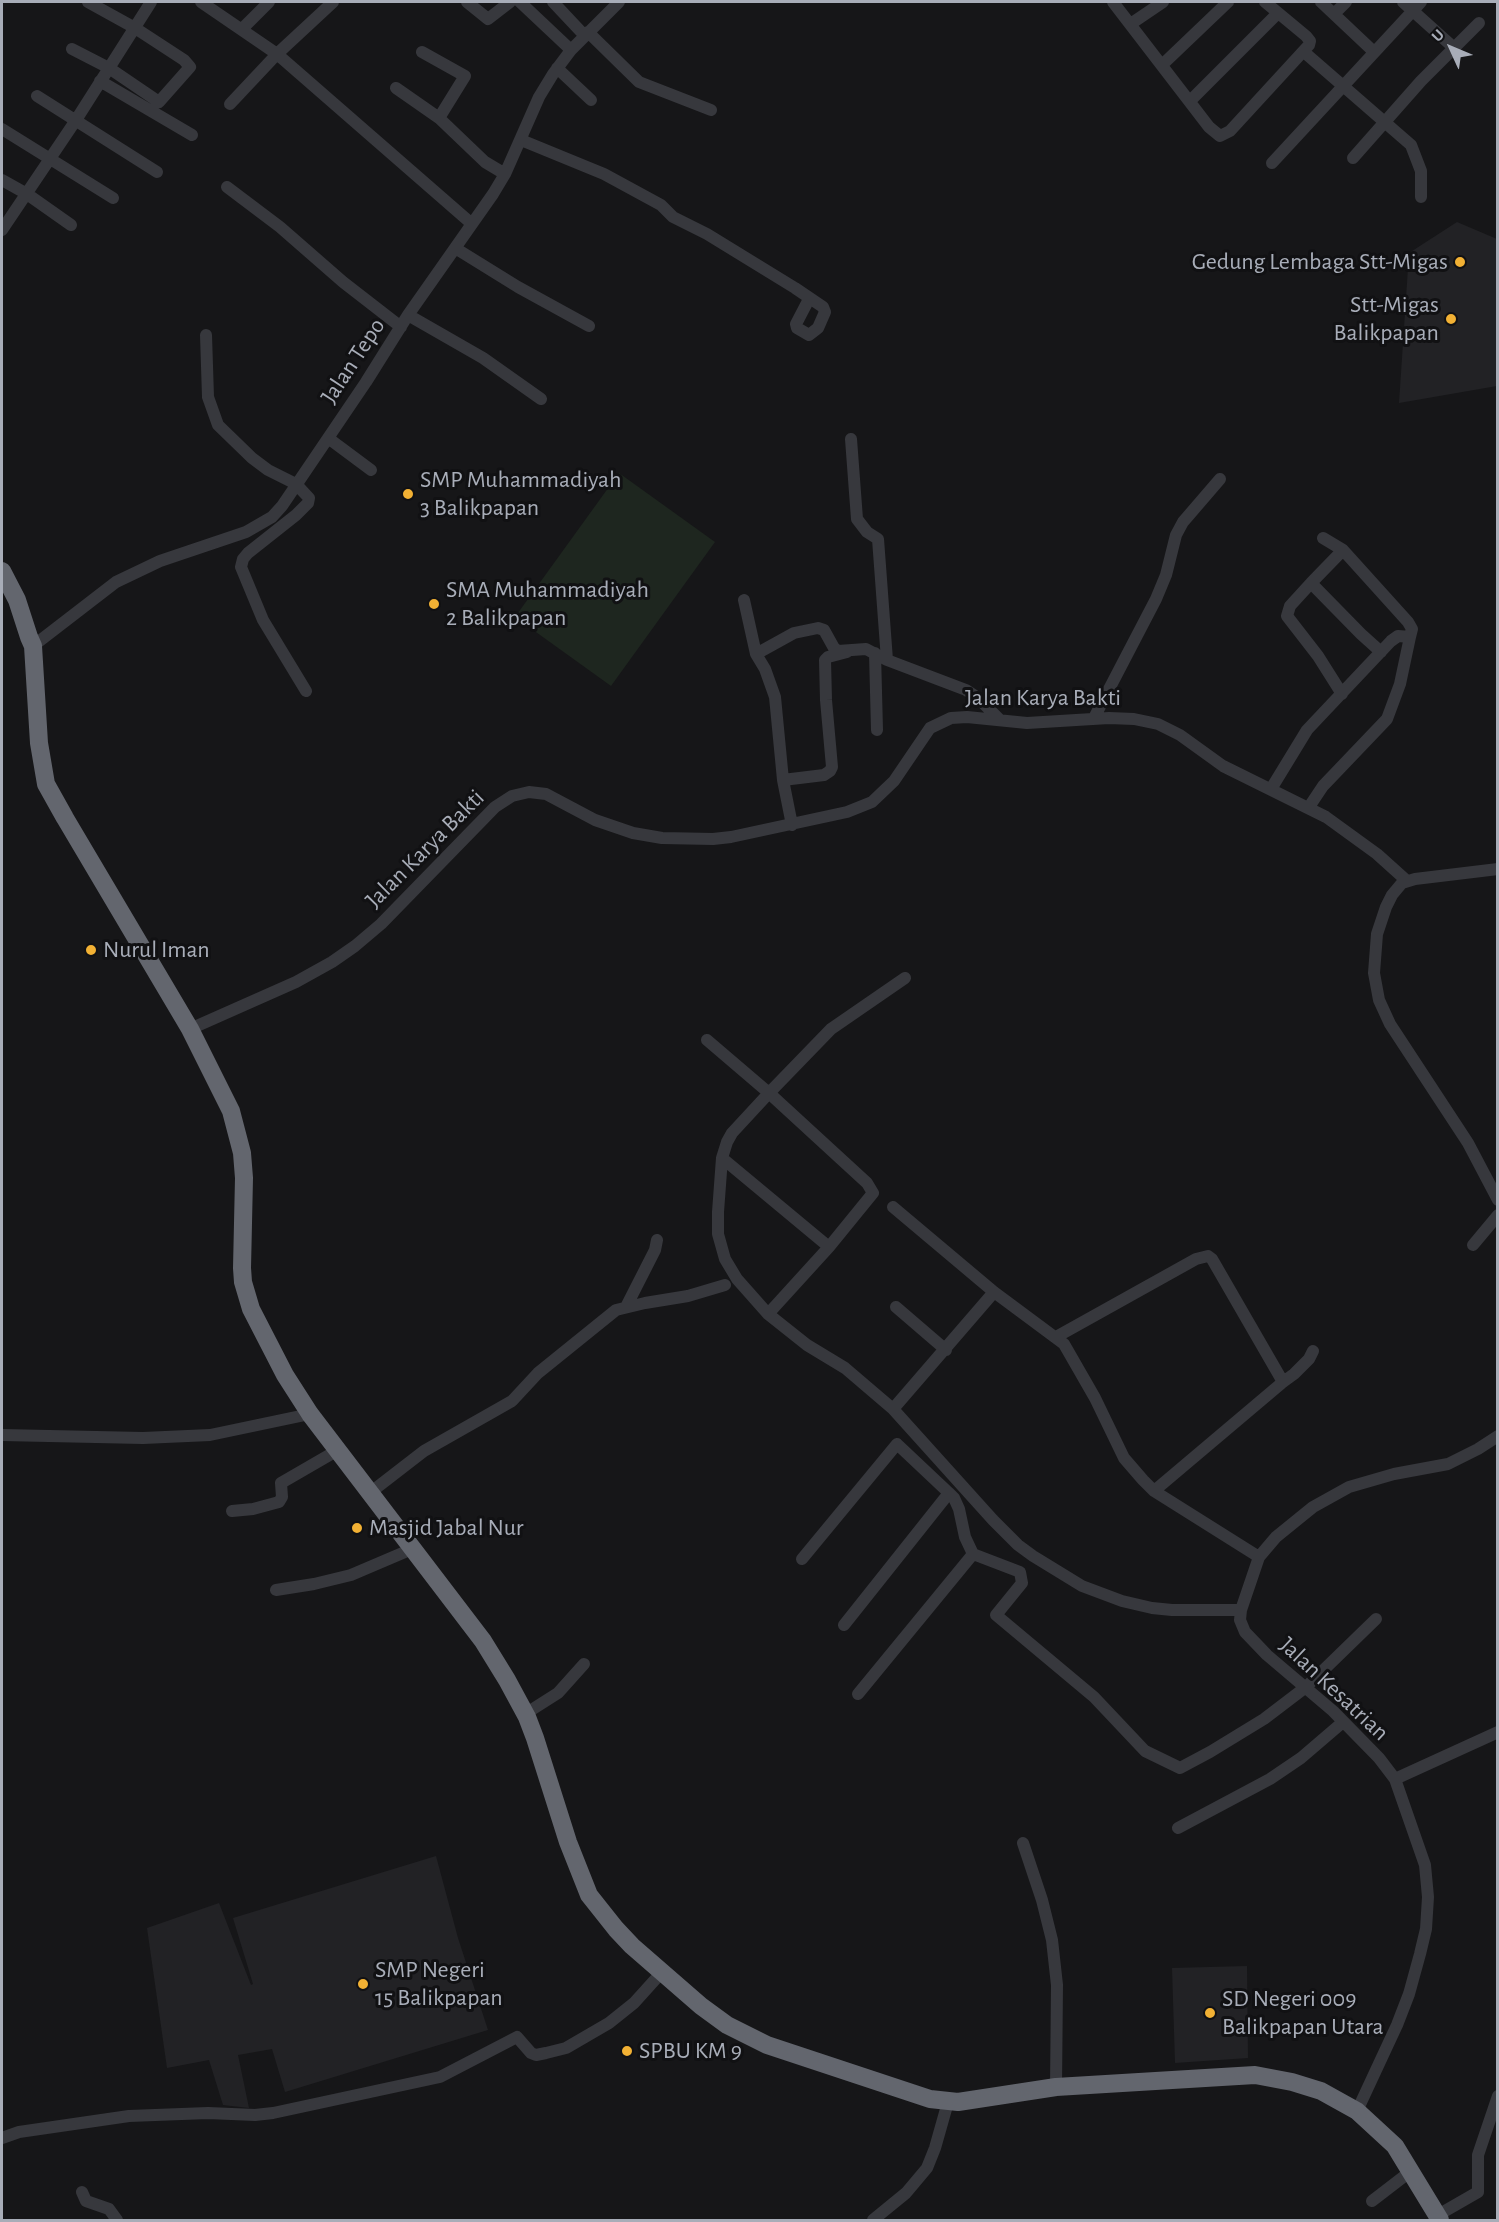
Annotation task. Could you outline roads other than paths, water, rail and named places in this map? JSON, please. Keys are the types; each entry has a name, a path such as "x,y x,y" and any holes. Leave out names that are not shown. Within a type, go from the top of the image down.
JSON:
{"highway":[{"path":"2,571 17,600 33,646 39,742 46,784 190,1029 220,1085 237,1130 244,1178 242,1268 247,1297 261,1329 285,1375 310,1414 483,1641 507,1680 535,1738 568,1842 589,1895 632,1946 700,2006 727,2025 767,2045 930,2099 948,2102 1056,2087 1255,2074 1321,2091 1357,2111 1395,2146 1439,2218"}],"street":[{"path":"72,49 109,68 159,102 190,67 184,60 135,28 88,2"},
{"path":"2,230 151,2"},
{"path":"203,2 277,54 472,224"},
{"path":"243,28 269,2"},
{"path":"231,105 277,54 333,2"},
{"path":"467,2 488,20 510,2"},
{"path":"520,2 571,50"},
{"path":"553,2 639,82 711,110"},
{"name":"Jalan Tepo","path":"33,646 116,582 160,561 264,524 282,506 408,315 506,174 539,97 557,68 571,50 619,2"},
{"path":"1113,2 1132,23 1216,134 1220,136 1225,134 1304,52 1310,41 1264,2"},
{"path":"1132,23 1163,2"},
{"path":"1162,65 1228,2"},
{"path":"1321,2 1373,51"},
{"path":"1334,14 1346,2"},
{"path":"1403,2 1417,6 1453,47"},
{"path":"1272,164 1373,51 1417,6"},
{"path":"1190,101 1278,13"},
{"path":"1353,158 1383,122 1453,47 1479,23"},
{"path":"422,52 465,76 439,118"},
{"path":"1304,52 1411,145 1421,171 1421,197"},
{"path":"557,68 591,100"},
{"path":"100,81 192,135"},
{"path":"396,88 439,118 476,154 506,174"},
{"path":"37,96 157,172"},
{"path":"2,129 113,198"},
{"path":"521,140 604,174 661,205 673,217 707,234 809,299"},
{"path":"2,180 27,194 71,225"},
{"path":"226,187 280,227 343,282 401,327"},
{"path":"455,248 518,287 589,326"},
{"path":"408,315 492,364 541,399"},
{"path":"206,335 208,398 218,425 252,458 268,470 296,484 307,494 308,502 296,515 248,553 241,567 263,620 306,691"},
{"path":"328,438 371,470"},
{"path":"850,440 856,519 867,532 878,539 882,562 887,660"},
{"path":"1094,718 1156,599 1166,575 1174,541 1183,522 1220,479"},
{"path":"1309,807 1323,786 1387,719 1400,684 1412,629 1343,550 1323,538"},
{"path":"1341,694 1318,656 1287,616 1290,606 1343,550"},
{"path":"1311,583 1360,634 1381,652"},
{"path":"744,600 756,654 765,669 775,698 783,780 792,825"},
{"path":"756,654 794,633 818,628 824,630 834,648 847,652"},
{"path":"1271,789 1307,730 1398,636 1410,637"},
{"path":"783,780 824,775 832,767 826,700 825,660 828,657 862,649 875,653 887,660 966,690 978,698 1000,720"},
{"path":"875,653 877,730"},
{"name":"Jalan Karya Bakti","path":"190,1029 296,982 356,946 495,807 512,796 529,792 546,794 579,813 609,826 662,838 713,839 792,825 847,812 872,802 894,782 935,724 951,718 1051,722 1094,718 1134,719 1158,724 1180,735 1223,765 1309,807 1347,832 1407,881"},
{"path":"1497,869 1407,881 1392,895 1380,923 1374,960 1375,985 1390,1024 1468,1143 1497,1200"},
{"path":"905,978 831,1029 732,1133 722,1158 718,1234 725,1259 737,1279 768,1314 807,1345 845,1368 893,1409 1018,1545 1082,1586 1097,1593 1152,1608 1241,1610 1259,1557 1288,1527 1330,1496 1371,1480 1448,1464 1478,1449 1497,1436"},
{"path":"707,1040 769,1093 873,1190 869,1200 768,1314"},
{"path":"722,1158 829,1247"},
{"path":"893,1207 994,1292 1064,1344 1083,1375 1124,1458 1154,1491 1259,1557"},
{"path":"1473,1245 1497,1215"},
{"path":"626,1307 655,1250 657,1240"},
{"path":"1056,1337 1196,1259 1208,1256 1212,1259 1283,1382"},
{"path":"371,1492 424,1451 512,1401 538,1373 606,1318 626,1307 688,1296 725,1285"},
{"path":"893,1409 994,1292"},
{"path":"897,1307 946,1350"},
{"path":"1154,1491 1294,1374 1309,1359 1313,1351"},
{"path":"2,1435 144,1438 210,1435 310,1414"},
{"path":"802,1559 897,1444 954,1497 965,1537 973,1554 1020,1572 1022,1583 996,1615 1094,1697 1145,1751 1180,1768 1258,1724 1306,1686 1376,1619"},
{"path":"232,1510 253,1509 279,1502 282,1497 279,1485 281,1483 339,1450"},
{"path":"844,1624 949,1493"},
{"path":"276,1590 351,1575 412,1550"},
{"path":"858,1694 973,1554"},
{"name":"Jalan Kesatrian","path":"1241,1610 1240,1620 1245,1632 1267,1655 1306,1686 1343,1722 1395,1779 1425,1865 1428,1897 1426,1929 1409,1994 1357,2111"},
{"path":"525,1714 558,1693 584,1664"},
{"path":"1178,1828 1270,1779 1301,1758 1343,1722"},
{"path":"1395,1779 1497,1732"},
{"path":"1023,1843 1053,1940 1057,1985 1056,2087"},
{"path":"2,2138 19,2133 129,2116 273,2113 440,2078 517,2037 531,2053 536,2055 566,2048 609,2023 662,1972"},
{"path":"1439,2218 1478,2192 1478,2155 1497,2096"},
{"path":"873,2220 906,2193 927,2168 948,2102"},
{"path":"1372,2201 1411,2171"},
{"path":"82,2192 86,2201 109,2209 117,2220"}],"place":[{"name":"Gedung Lembaga Stt-Migas","path":"1460,262"},
{"name":"Stt-Migas Balikpapan","path":"1451,319"},
{"name":"SMP Muhammadiyah 3 Balikpapan","path":"408,494"},
{"name":"SMA Muhammadiyah 2 Balikpapan","path":"434,604"},
{"name":"Nurul Iman","path":"91,950"},
{"name":"Masjid Jabal Nur","path":"357,1528"},
{"name":"SMP Negeri 15 Balikpapan","path":"363,1984"},
{"name":"SD Negeri 009 Balikpapan Utara","path":"1210,2013"},
{"name":"SPBU KM 9","path":"627,2051"}]}
